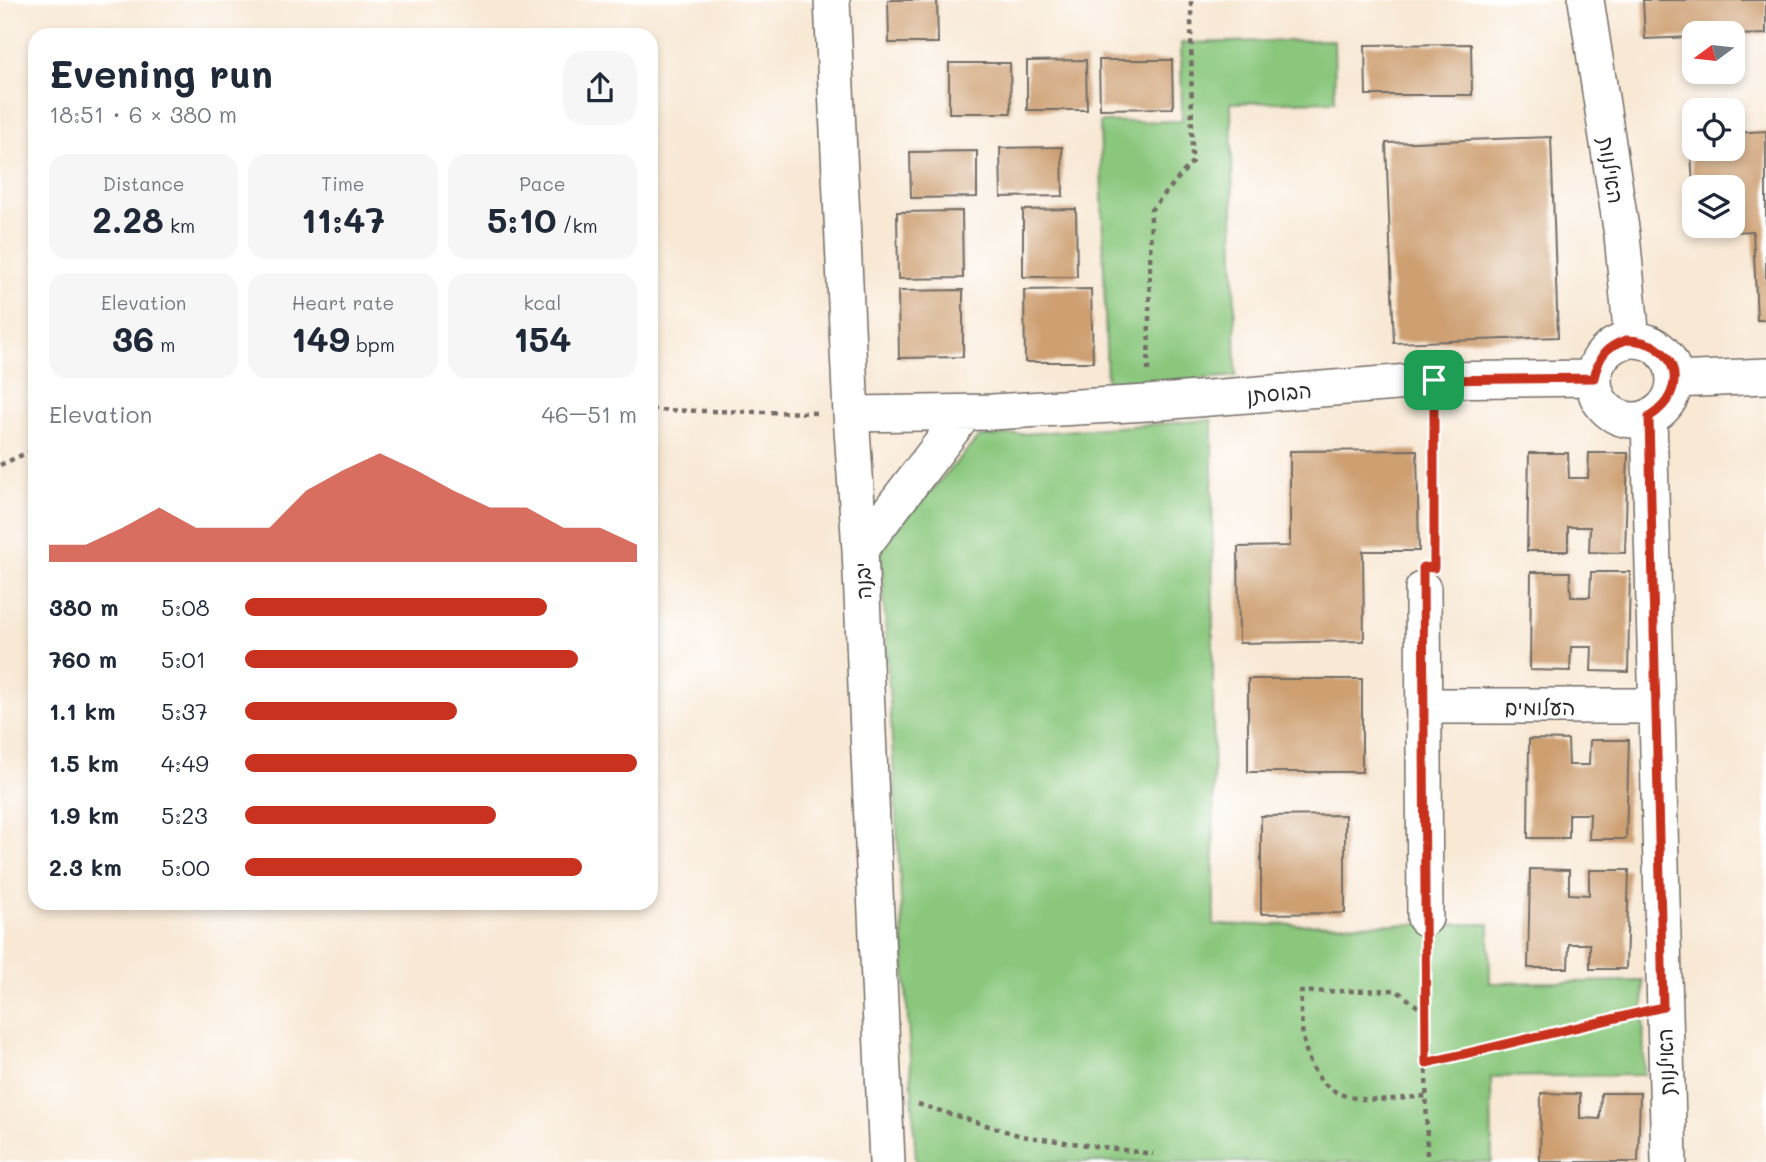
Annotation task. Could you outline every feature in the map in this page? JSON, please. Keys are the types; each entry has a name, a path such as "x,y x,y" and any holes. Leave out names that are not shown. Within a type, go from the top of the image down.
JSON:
{"street":[{"name":"יבנה","path":"832,0 887,1162"},
{"name":"האילנות","path":"1586,0 1622,235 1632,340"},
{"path":"1632,340 1652,344 1663,351 1674,374 1669,400 1661,410 1637,420 1611,413 1601,404 1595,391 1594,378 1597,364 1604,353 1614,344 1632,340"},
{"path":"1674,380 1766,376"},
{"name":"הבוסתן","path":"851,414 965,413 1147,403 1434,380 1594,378"},
{"path":"860,550 965,413"},
{"name":"האילנות","path":"1649,417 1669,1162"},
{"path":"1423,589 1425,918"},
{"name":"העלומים","path":"1423,706 1656,706"}],"path":[{"path":"1147,403 1151,210 1192,162 1191,0"},
{"path":"1423,589 1423,567 1434,568 1434,380"},
{"path":"658,410 851,414"},
{"path":"0,466 28,452"},
{"path":"1425,918 1427,1162"},
{"path":"1426,1013 1396,990 1301,992 1300,1019 1303,1041 1309,1062 1319,1080 1334,1091 1353,1098 1426,1096"},
{"path":"1426,1063 1663,1007"},
{"path":"884,1093 1021,1136 1153,1154"}],"green space":[{"path":"1334,40 1335,101 1231,103 1236,376 1107,387 1100,122 1182,121 1181,43"},
{"path":"1212,420 1214,925 1489,924 1490,983 1643,981 1644,1075 1491,1077 1492,1162 916,1162 881,547 979,437"}],"building":[{"path":"888,0 937,0 938,43 889,43"},
{"path":"1643,0 1766,0 1766,34 1745,35 1745,21 1682,21 1682,37 1645,39"},
{"path":"1471,44 1472,95 1366,95 1365,45"},
{"path":"1086,60 1087,110 1027,110 1027,61"},
{"path":"1099,60 1172,60 1173,108 1100,109"},
{"path":"949,63 1010,63 1011,113 949,113"},
{"path":"1766,131 1766,320 1757,320 1753,231 1745,231 1745,175 1692,175 1692,161 1745,161 1745,132"},
{"path":"1551,137 1558,337 1394,343 1386,143"},
{"path":"1062,147 1063,196 1001,197 1000,148"},
{"path":"977,151 977,197 911,198 910,152"},
{"path":"1076,209 1077,277 1023,277 1023,210"},
{"path":"962,211 963,278 898,279 897,212"},
{"path":"1091,289 1093,362 1025,362 1024,290"},
{"path":"963,290 963,357 899,358 898,291"},
{"path":"1417,450 1419,551 1363,551 1364,641 1239,643 1238,547 1290,546 1290,451"},
{"path":"1529,453 1568,453 1569,478 1588,478 1589,453 1628,453 1625,553 1589,552 1590,527 1568,527 1568,551 1527,551"},
{"path":"1531,572 1570,572 1571,597 1590,597 1591,572 1630,572 1628,672 1591,671 1592,647 1571,647 1570,671 1530,670"},
{"path":"1248,679 1362,679 1362,772 1248,772"},
{"path":"1529,739 1568,740 1569,765 1589,765 1590,740 1629,740 1626,839 1589,839 1590,814 1569,814 1569,838 1528,838"},
{"path":"1345,815 1345,913 1261,914 1261,816"},
{"path":"1530,869 1569,870 1569,894 1589,895 1589,870 1629,870 1626,969 1590,969 1590,944 1569,944 1568,968 1528,968"},
{"path":"1541,1093 1580,1094 1580,1118 1600,1119 1601,1093 1640,1093 1638,1162 1540,1162"}],"route":[{"path":"1626,340 1640,340 1663,351 1674,374 1669,400 1661,410 1649,417 1663,1007 1426,1063 1423,567 1434,568 1434,380 1594,378 1597,364 1604,353 1614,344 1626,340"}]}
